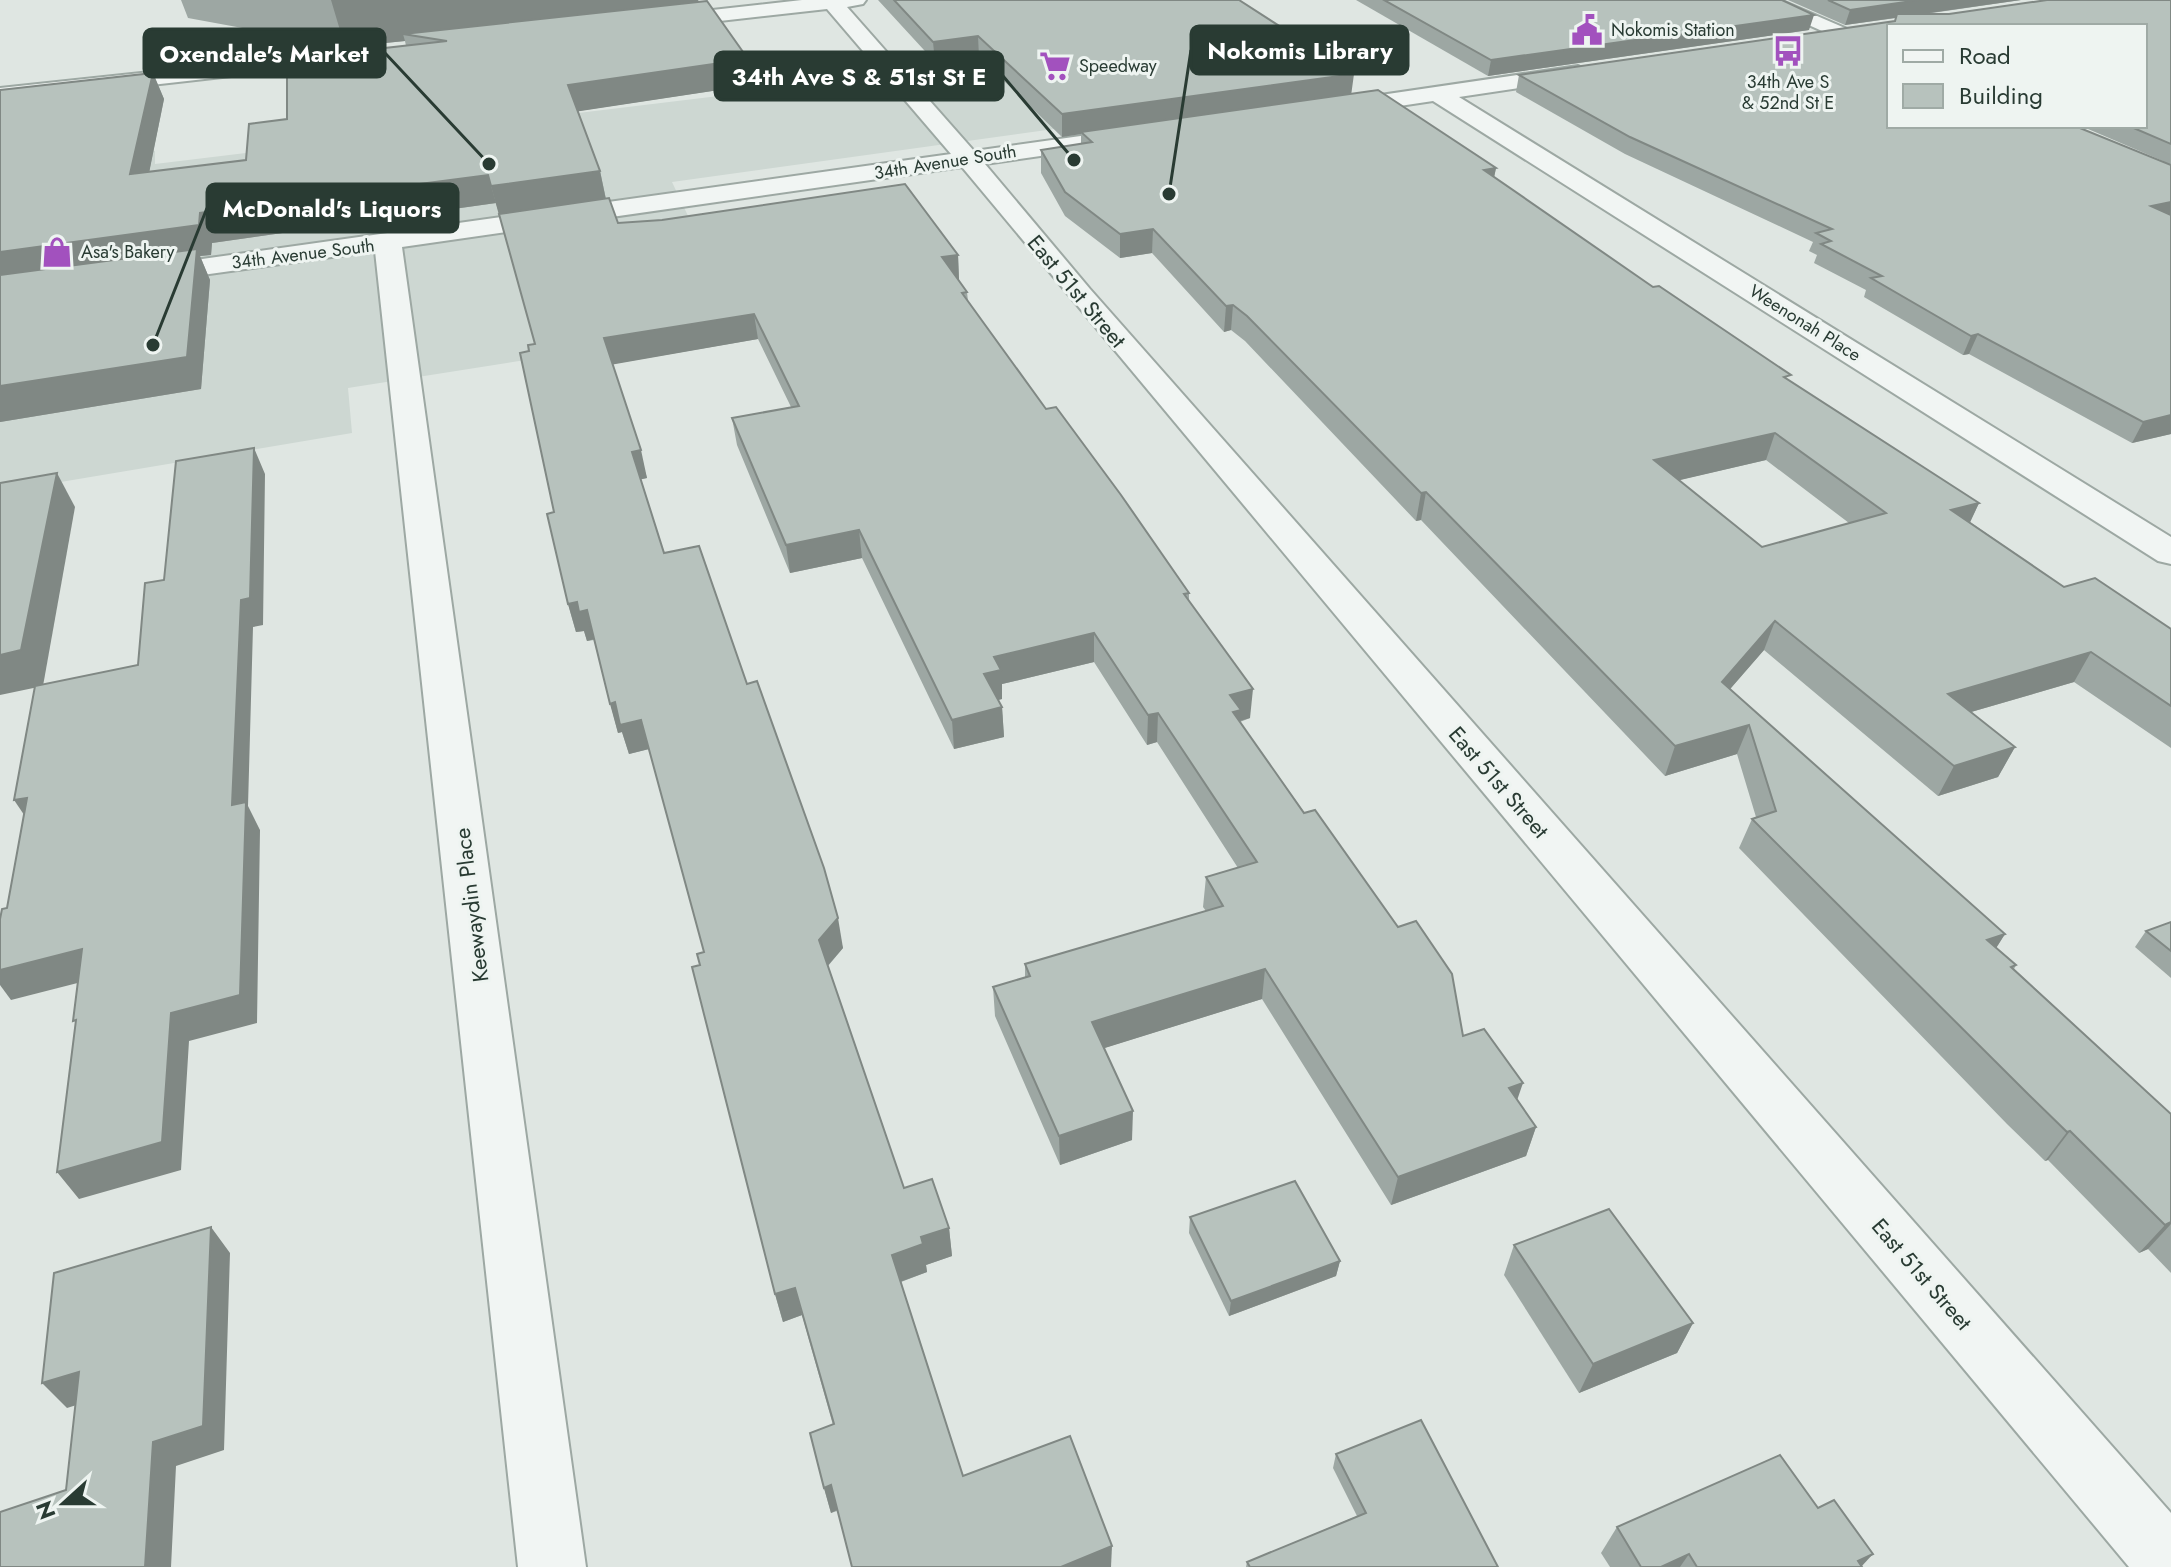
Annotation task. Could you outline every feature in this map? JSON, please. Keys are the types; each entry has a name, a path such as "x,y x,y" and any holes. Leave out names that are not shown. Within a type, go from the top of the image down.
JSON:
{"street":[{"path":"1763,0 1887,54"},
{"path":"632,25 839,1"},
{"name":"East 51st Street","path":"839,1 965,158 2171,1564"},
{"path":"1801,40 1887,28"},
{"path":"0,95 365,55"},
{"path":"1310,112 1596,71"},
{"name":"Weenonah Place","path":"1438,94 2171,553"},
{"name":"34th Avenue South","path":"123,278 388,244 1161,132"},
{"name":"Keewaydin Place","path":"388,244 552,1567"}],"shaded area":[{"path":"1150,44 1228,105 672,182 740,326 348,388 352,433 13,490 0,516 0,170 155,151 155,164"}],"building":[{"path":"894,0 1239,0 1354,74 1062,114 978,36 933,42"},
{"path":"1384,0 1782,0 1814,15 1491,60"},
{"path":"1828,0 1919,0 1850,10"},
{"path":"2047,0 2171,0 2171,144 2134,128 2147,128 2147,24 1887,24 1887,128 2080,128 2171,165 2171,202 2151,206 2171,215 2171,415 2143,422 1978,334 1971,336 1871,278 1882,276 1821,244 1831,241 1816,233 1832,229 1630,137 1519,75 1895,21 1897,14 1949,14"},
{"path":"707,1 748,59 568,85 600,171 491,186 488,175 242,207 200,213 199,225 0,252 0,90 153,73 130,174 246,160 249,124 287,119 287,59 447,41 403,34"},
{"path":"1378,90 1496,168 1484,170 1653,287 1659,286 1791,375 1784,377 1979,503 1951,510 2064,587 2095,578 2171,629 2171,706 2091,652 1948,694 2015,747 1954,766 1775,621 1722,682 2005,934 1987,940 2016,965 2011,967 2171,1114 2171,1222 2165,1225 2070,1131 2067,1132 1752,819 1776,811 1749,725 1675,746 1426,492 1421,493 1247,316 1233,305 1226,306 1153,229 1120,234 1065,192 1041,150 1092,142 1081,132","holes":["1775,433 1886,513 1762,547 1654,460"]},
{"path":"905,184 958,255 942,257 967,292 962,293 1046,409 1056,407 1121,495 1189,593 1184,594 1253,689 1230,695 1241,710 1233,712 1304,813 1315,810 1398,927 1416,921 1452,974 1463,1036 1484,1029 1523,1083 1509,1088 1536,1127 1398,1177 1265,969 1092,1022 1133,1111 1059,1136 993,987 1030,976 1025,964 1223,906 1206,877 1257,862 1158,713 1148,715 1094,633 994,657 1001,670 984,674 1002,707 952,720 859,530 786,545 732,418 799,406 754,314 604,338 641,450 632,452 664,553 699,546 747,684 757,681 824,868 838,918 819,940 904,1188 932,1179 949,1228 921,1237 923,1244 892,1255 963,1476 1070,1436 1112,1546 1061,1567 852,1567 831,1485 824,1488 810,1433 834,1424 795,1288 775,1294 692,967 700,965 697,954 704,952 641,720 620,725 615,702 610,704 587,610 579,612 577,602 568,604 547,514 554,512 520,353 529,351 528,345 535,344 499,214 609,198 618,223 662,220"},
{"path":"197,249 187,357 0,386 0,275"},
{"path":"254,448 250,598 241,600 232,805 246,802 240,995 171,1013 162,1142 57,1172 82,949 0,970 0,919 2,909 7,908 27,798 14,800 35,686 138,665 145,583 164,580 176,461"},
{"path":"57,473 21,650 0,655 0,483"},
{"path":"2171,922 2171,951 2146,931"},
{"path":"1295,1181 1340,1261 1231,1301 1190,1217"},
{"path":"1609,1209 1693,1323 1593,1364 1514,1245"},
{"path":"211,1227 203,1426 153,1442 145,1567 0,1567 0,1512 66,1490 79,1372 42,1383 54,1273"},
{"path":"1421,1420 1498,1567 1250,1567 1247,1562 1366,1513 1336,1454"},
{"path":"1780,1455 1818,1508 1834,1500 1873,1554 1858,1561 1862,1567 1697,1567 1689,1554 1661,1567 1641,1567 1617,1527"}],"place":[{"name":"Nokomis Station","path":"1587,30"},
{"name":"34th Ave S & 52nd St E","path":"1788,51"},
{"name":"Speedway","path":"1055,66"},
{"name":"34th Ave S & 51st St E","path":"1074,160"},
{"name":"Oxendale's Market","path":"489,164"},
{"name":"Nokomis Library","path":"1169,194"},
{"name":"Asa's Bakery","path":"57,252"},
{"name":"McDonald's Liquors","path":"153,345"}]}
